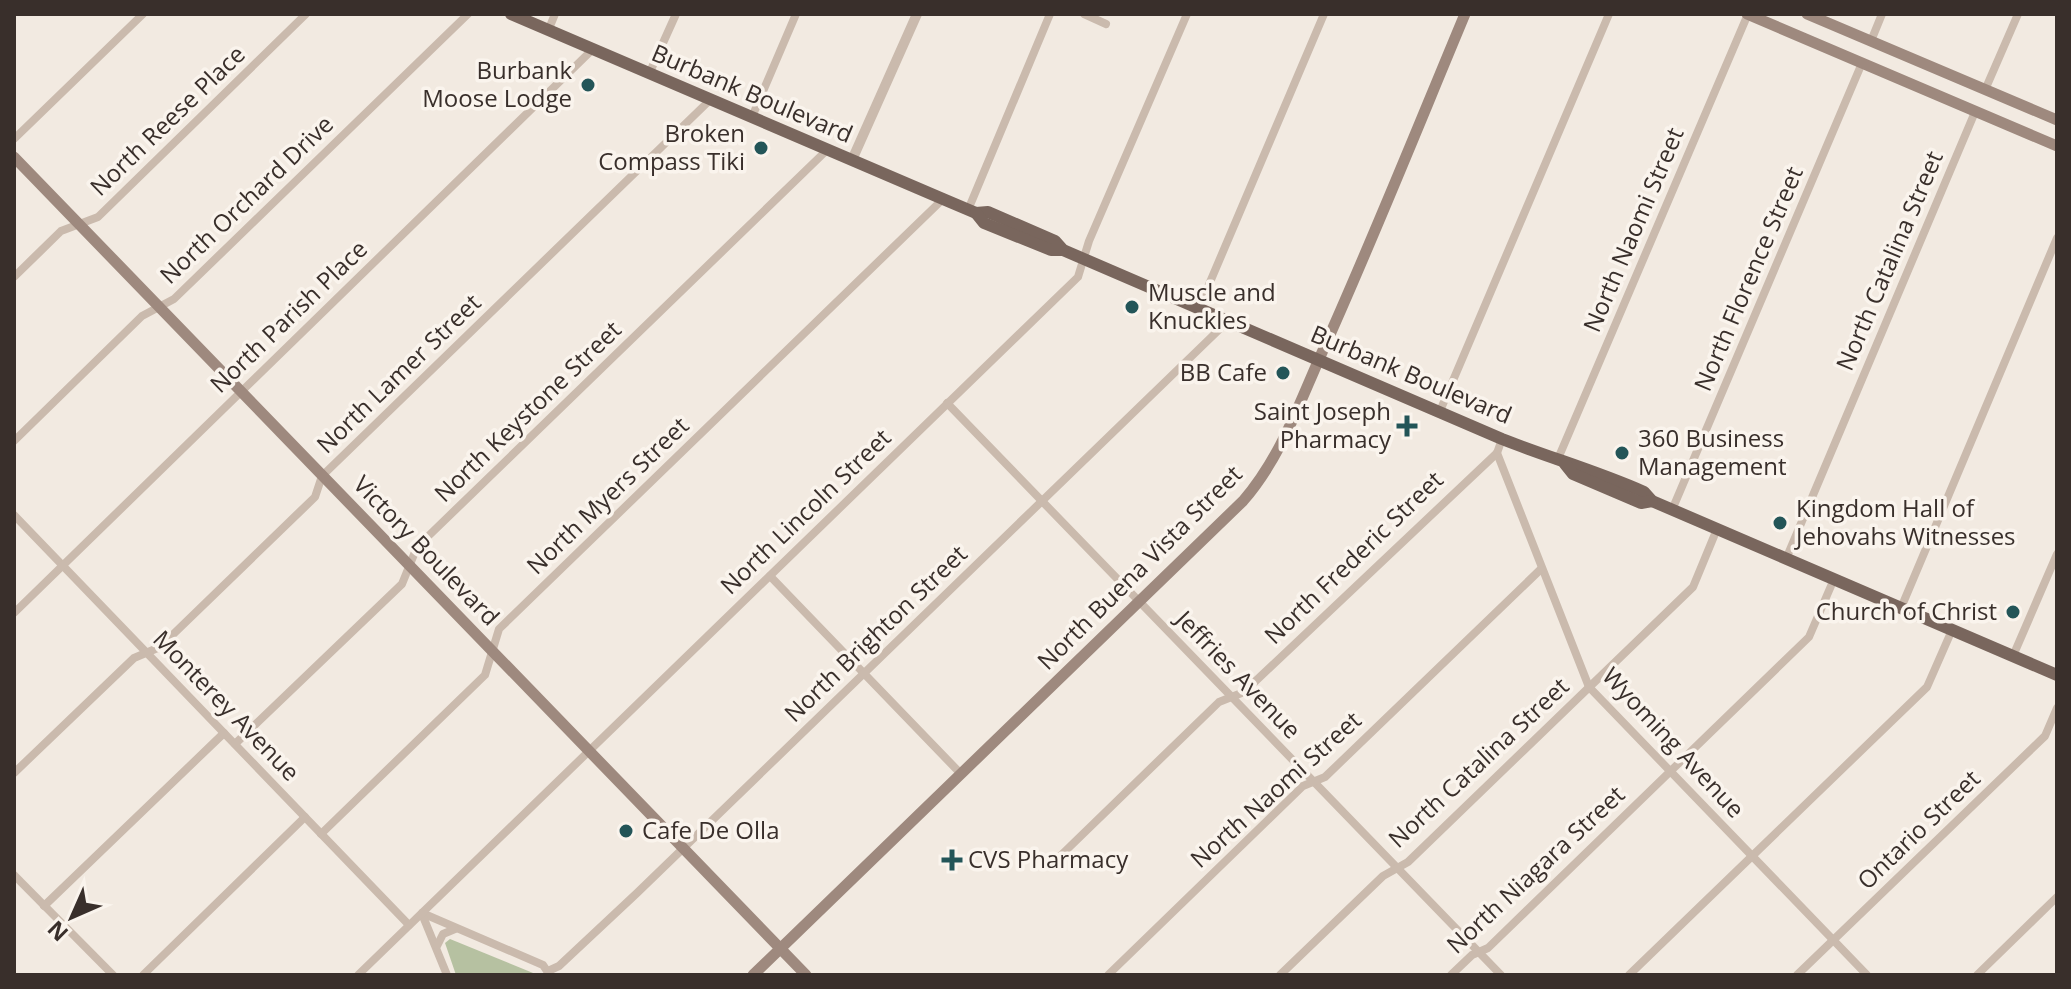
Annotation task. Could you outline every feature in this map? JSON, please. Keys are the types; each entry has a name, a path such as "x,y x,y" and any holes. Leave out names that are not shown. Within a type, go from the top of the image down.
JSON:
{"main road":[{"name":"Burbank Boulevard","path":"511,14 972,211 984,223 1051,250 1063,250 1561,463 1573,474 1641,503 1652,501 2057,675"},
{"name":"North Buena Vista Street","path":"753,975 1140,602 1243,501 1267,472 1293,422 1465,14"},
{"path":"1748,14 2057,146"},
{"path":"1807,14 2057,120"},
{"name":"Victory Boulevard","path":"14,157 806,975"}],"street":[{"path":"14,139 143,14"},
{"name":"North Reese Place","path":"14,277 61,231 98,217 306,14"},
{"name":"North Orchard Drive","path":"14,441 142,316 174,299 468,14"},
{"path":"548,31 555,14"},
{"path":"649,74 676,14"},
{"path":"752,117 796,14"},
{"path":"852,160 917,14"},
{"path":"972,211 1050,14"},
{"path":"1084,14 1106,24"},
{"name":"North Lincoln Street","path":"358,975 1078,277 1187,14"},
{"path":"1199,308 1324,14"},
{"path":"1440,411 1609,14"},
{"name":"North Naomi Street","path":"1561,463 1748,14"},
{"path":"1871,41 1882,14"},
{"path":"1985,90 2018,14"},
{"name":"North Parish Place","path":"14,613 592,50"},
{"name":"North Florence Street","path":"1672,510 1862,63"},
{"name":"North Lamer Street","path":"14,773 134,658 160,647 315,497 322,476 710,100"},
{"name":"North Catalina Street","path":"1786,559 1975,112"},
{"name":"North Keystone Street","path":"235,744 402,584 417,547 827,150"},
{"name":"North Myers Street","path":"321,834 485,675 499,629 943,199"},
{"path":"1901,608 2057,238"},
{"name":"North Brighton Street","path":"549,973 864,674 1228,321"},
{"name":"Jeffries Avenue","path":"947,403 1501,975"},
{"name":"North Frederic Street","path":"1053,863 1219,702 1244,692 1497,453 1502,439"},
{"name":"Wyoming Avenue","path":"1497,453 1589,687 1867,975"},
{"name":"Monterey Avenue","path":"14,515 409,925"},
{"name":"North Catalina Street","path":"1280,975 1383,876 1408,862 1693,587 1717,529"},
{"path":"2013,656 2057,554"},
{"name":"North Naomi Street","path":"1108,975 1303,786 1325,777 1541,569"},
{"path":"770,576 961,774"},
{"name":"North Niagara Street","path":"1451,975 1478,952 1488,948 1809,637 1834,579"},
{"path":"1629,975 1927,687 1952,630"},
{"name":"Ontario Street","path":"1797,975 2045,736 2057,708"},
{"path":"44,906 224,733"},
{"path":"143,975 305,817"},
{"path":"14,875 113,975"},
{"path":"1977,975 2057,897"},
{"path":"422,913 549,973"},
{"path":"422,913 447,975"},
{"path":"437,946 443,934 455,929"}],"green space":[{"path":"450,939 538,975 456,975 445,943"}],"place":[{"name":"Burbank Moose Lodge","path":"588,85"},
{"name":"Broken Compass Tiki","path":"761,148"},
{"name":"Muscle and Knuckles","path":"1132,307"},
{"name":"BB Cafe","path":"1283,373"},
{"name":"Saint Joseph Pharmacy","path":"1407,426"},
{"name":"360 Business Management","path":"1622,453"},
{"name":"Kingdom Hall of Jehovahs Witnesses","path":"1780,523"},
{"name":"Church of Christ","path":"2013,612"},
{"name":"Cafe De Olla","path":"626,831"},
{"name":"CVS Pharmacy","path":"952,860"}]}
